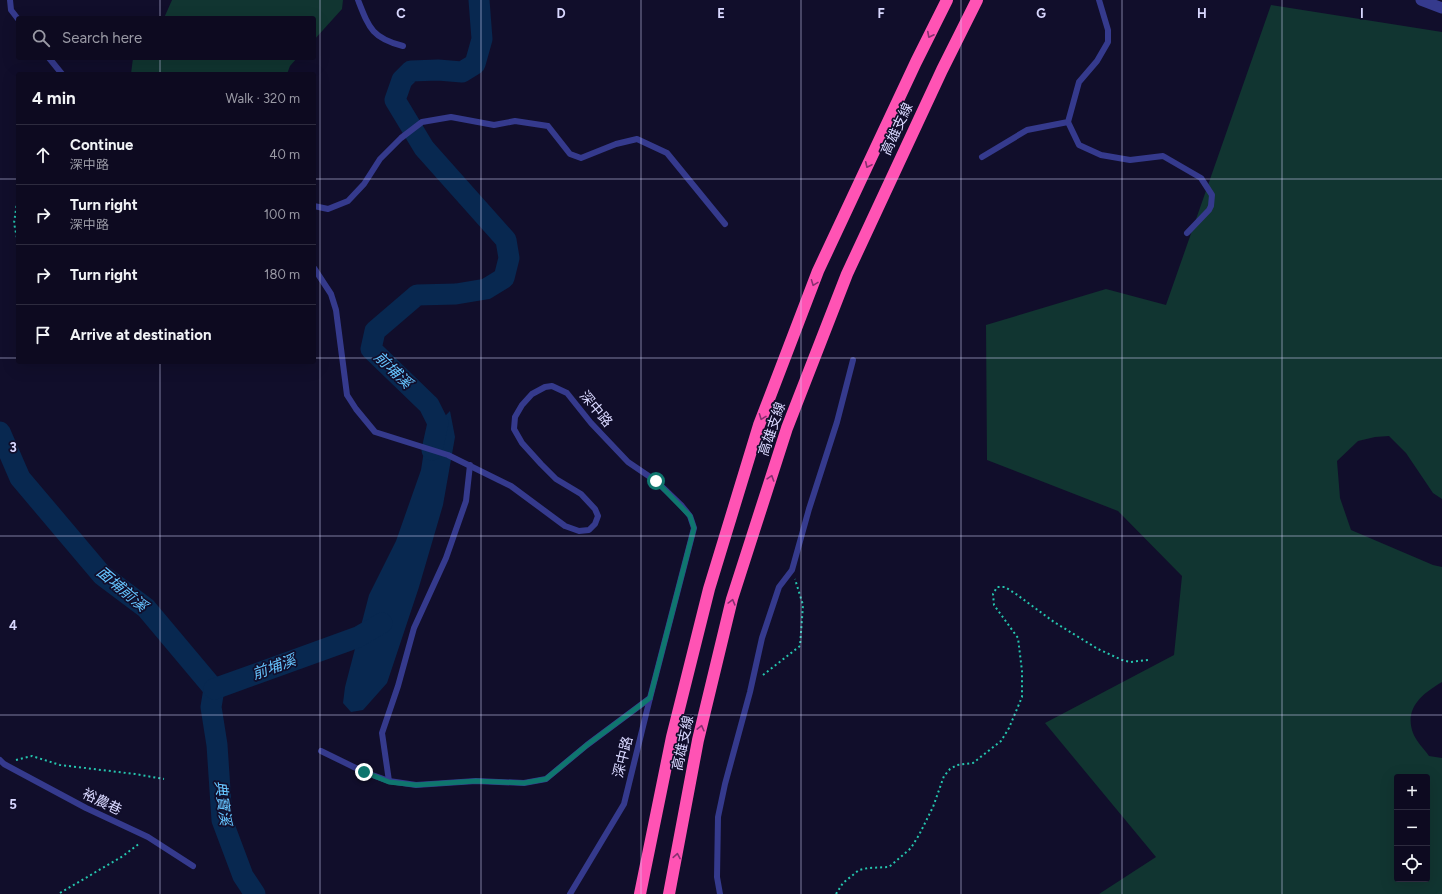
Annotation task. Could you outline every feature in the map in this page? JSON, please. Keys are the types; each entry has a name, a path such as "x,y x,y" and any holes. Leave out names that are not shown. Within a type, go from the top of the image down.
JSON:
{"highway":[{"name":"高雄支線","path":"640,894 674,729 710,590 759,425 818,271 916,62 947,0"},
{"name":"高雄支線","path":"669,894 698,740 731,607 787,428 846,274 942,70 977,0"}],"street":[{"path":"1421,0 1442,8"}],"lane":[{"path":"10,0 11,10 16,16"},
{"path":"358,0 373,32 388,42 403,46"},
{"path":"1099,0 1108,30 1108,42 1097,61 1079,82 1068,122 1079,145 1101,155 1130,160 1163,156 1201,178 1212,195 1211,206 1187,233"},
{"path":"51,60 60,72"},
{"path":"316,206 328,209 348,201 364,184 380,159 401,138 422,122 451,117 494,125 515,121 548,126 570,154 582,158 616,144 637,139 667,153 725,224"},
{"path":"982,157 1028,130 1068,122"},
{"name":"深中路","path":"316,271 330,294 336,310 348,395 356,409 376,432 448,455 470,465 511,486 565,526 579,530 589,530 595,524 598,516 595,508 581,494 556,479 522,443 514,428 516,416 522,405 532,394 545,387 552,386 567,393 591,423 623,458 656,481 690,516 694,528 624,804 570,894"},
{"path":"720,894 717,877 718,817 725,784 753,683 762,638 779,587 792,570 809,509 837,422 853,360"},
{"path":"389,782 382,733 398,686 414,628 446,558 466,501 470,465"},
{"path":"321,751 364,772 389,782 416,785 476,781 524,783 546,779 587,745 650,698"},
{"name":"裕農巷","path":"2,762 86,808 148,837 193,866"}],"path":[{"path":"16,210 14,223 16,233"},
{"path":"753,683 800,646 803,605 792,570"},
{"path":"836,894 843,883 860,870 889,866 911,848 933,807 944,776 956,765 972,763 1001,741 1009,728 1022,697 1022,671 1018,638 994,605 993,594 997,588 1005,587 1054,622 1110,654 1130,662 1148,660"},
{"path":"2,762 32,756 60,765 164,779"},
{"path":"60,893 123,856 148,837"}],"green space":[{"path":"172,0 343,0 342,9 316,38 316,16 165,16"},
{"path":"1271,5 1442,32 1442,499 1433,493 1406,453 1389,436 1375,437 1358,441 1337,461 1340,498 1351,530 1433,565 1442,567 1442,682 1422,697 1417,703 1411,716 1411,724 1414,736 1429,756 1442,758 1442,894 1099,894 1156,857 1045,723 1174,655 1182,576 1118,511 987,460 986,325 1106,289 1166,305"},
{"path":"133,60 295,60 290,66 288,72 131,72"}],"water":[{"path":"450,411 455,437 443,505 419,587 387,683 363,710 351,712 343,703 345,687 369,595 396,541 421,470 427,431"}],"waterway":[{"name":"前埔溪","path":"432,450 438,423 429,405 371,349 375,331 417,295 456,294 486,289 504,278 509,258 506,240 424,148 395,100 402,80 411,71 438,70 462,72 475,64 482,39 479,0"},
{"name":"面埔前溪","path":"0,432 20,478 102,575 146,608 214,689 211,707 217,745 222,820 243,876 255,894"},
{"name":"前埔溪","path":"214,689 358,637 382,623"}],"route":[{"path":"364,772 389,782 416,785 476,781 524,783 546,779 587,745 650,698 694,528 690,516 682,506 656,481"}],"water label":[{"name":"典寶溪","path":"223,803"}]}
